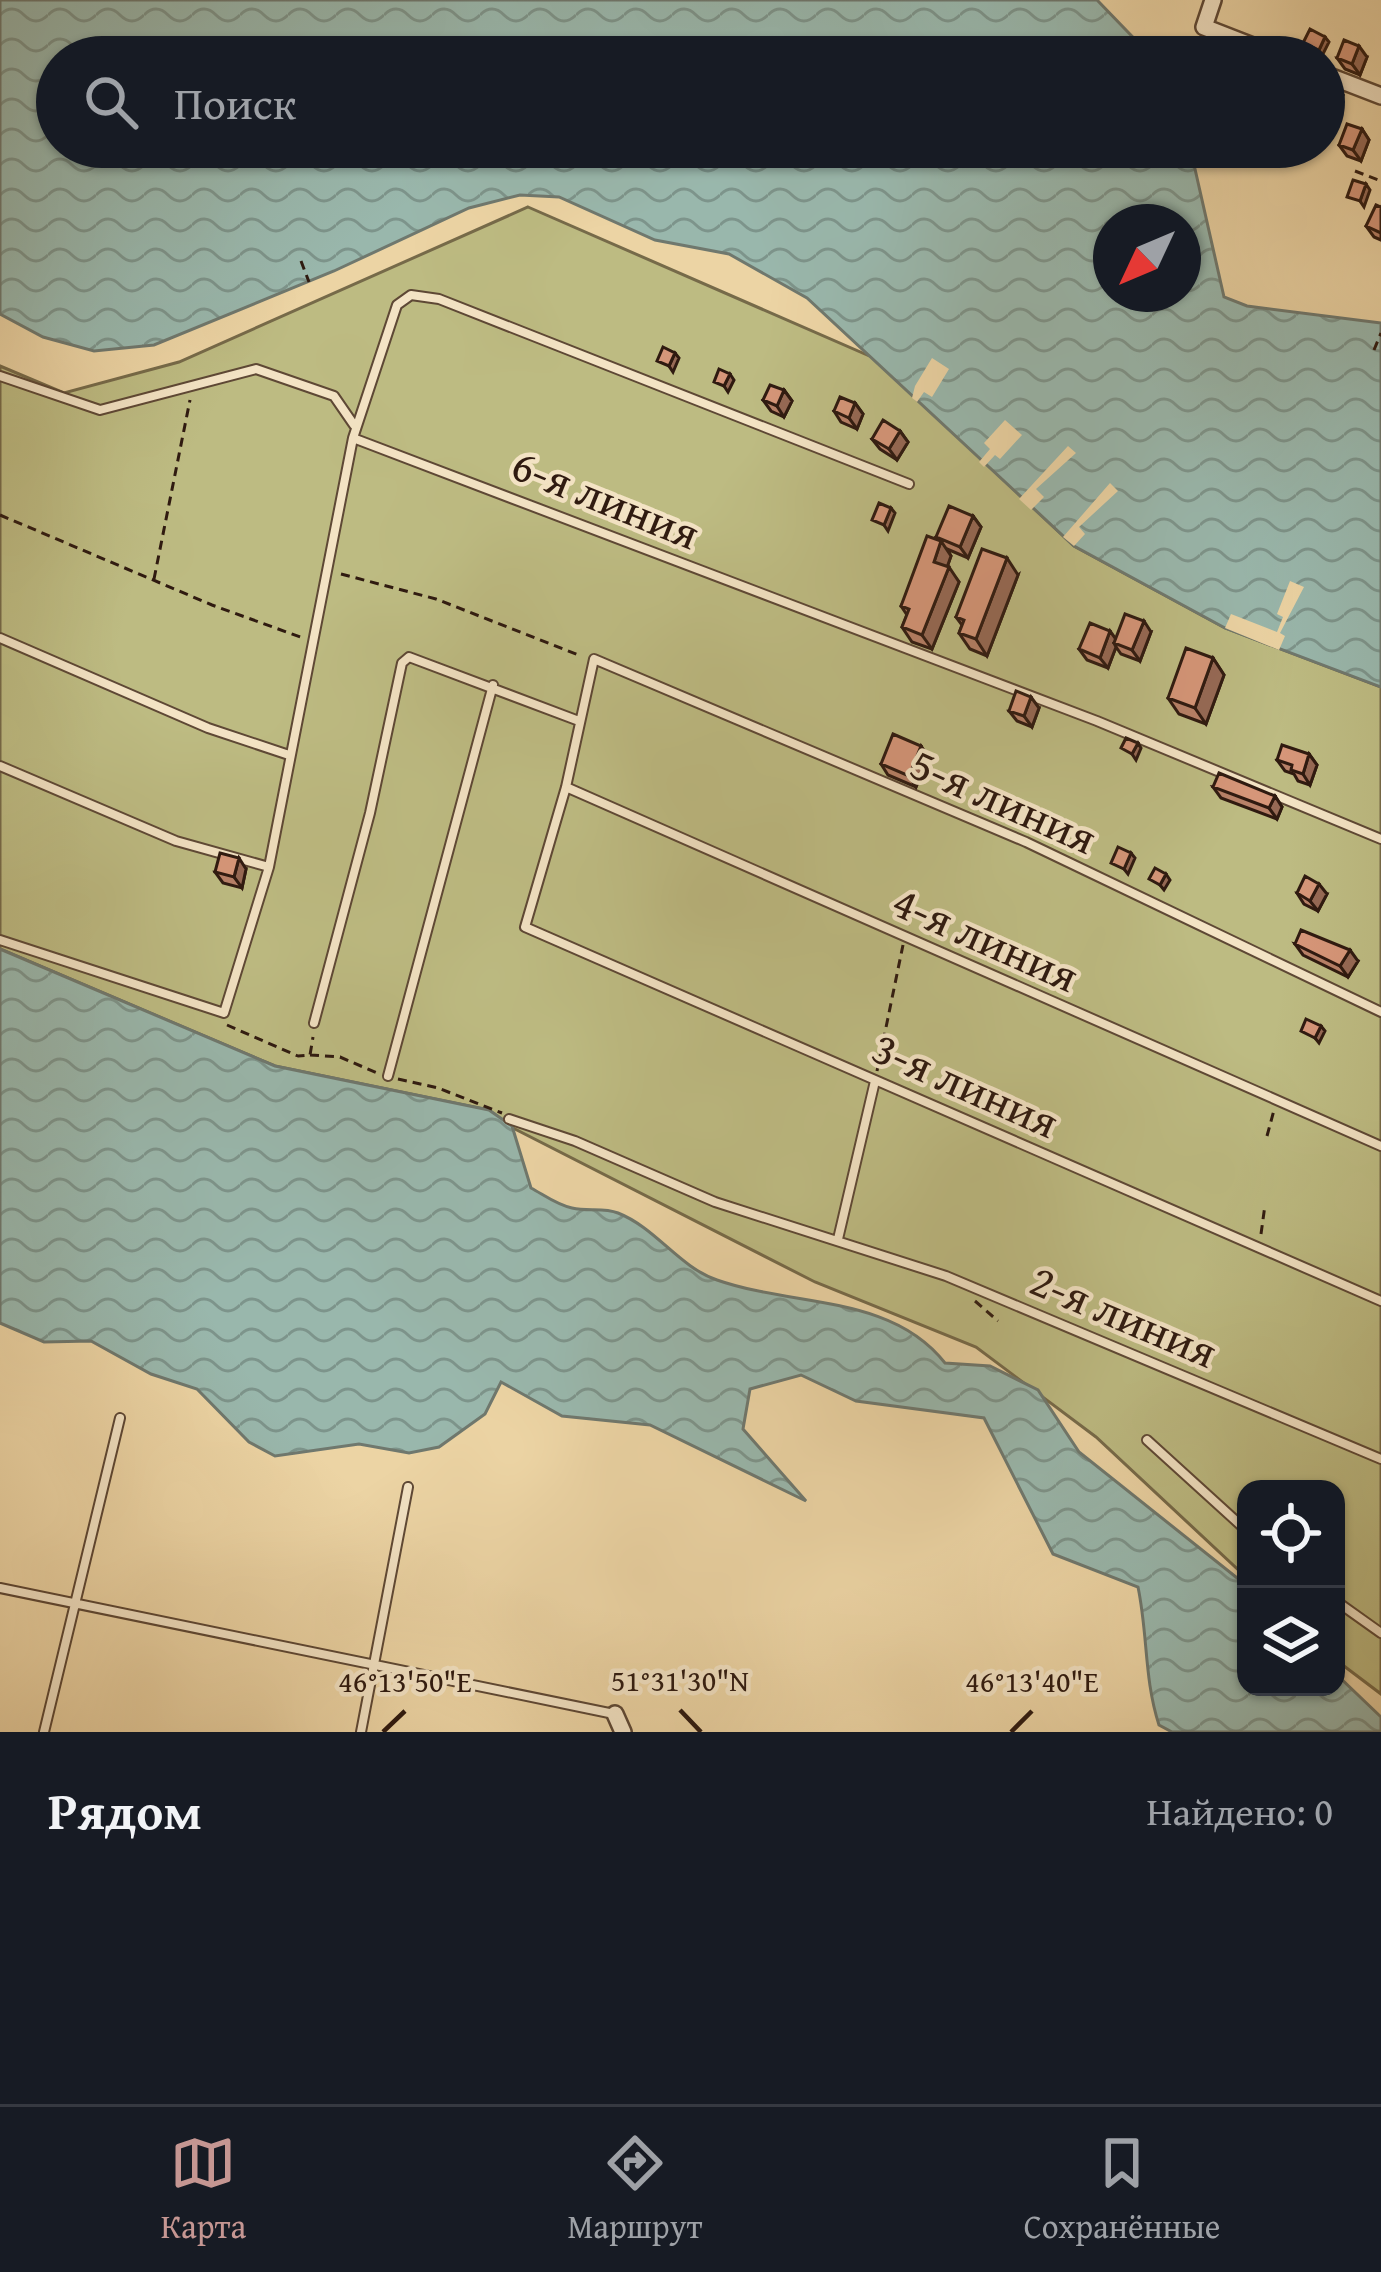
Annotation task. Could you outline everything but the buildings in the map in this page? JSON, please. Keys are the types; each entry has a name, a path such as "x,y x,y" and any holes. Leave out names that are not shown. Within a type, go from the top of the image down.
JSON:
{"street":[{"path":"1213,0 1204,27 1227,36"},
{"path":"1345,82 1381,96"},
{"path":"615,1714 623,1732"}],"lane":[{"path":"0,940 224,1013 269,867 353,438 397,305 411,295 439,299 909,484"},
{"path":"0,376 100,410 235,371 272,371 334,396 354,421 353,438"},
{"name":"6-я линия","path":"353,438 1097,721 1381,839"},
{"path":"0,638 208,728 289,755"},
{"path":"314,1023 370,813 402,663 409,657 424,661 579,721"},
{"path":"566,787 594,659"},
{"name":"5-я линия","path":"594,659 1026,842 1381,1012"},
{"path":"388,1076 419,973 472,746 494,685"},
{"path":"0,766 176,841 269,867"},
{"name":"3-я линия","path":"566,787 525,927 1381,1301"},
{"name":"4-я линия","path":"566,787 1381,1146"},
{"path":"838,1239 875,1081"},
{"name":"2-я линия","path":"509,1119 715,1202 946,1276 1381,1459"},
{"path":"44,1732 120,1418"},
{"path":"1147,1439 1237,1522"},
{"path":"361,1732 408,1487"},
{"path":"0,1588 615,1714"},
{"path":"1345,1607 1381,1633"}],"path":[{"path":"1355,171 1381,181"},
{"path":"301,261 309,282"},
{"path":"1374,350 1381,333"},
{"path":"153,581 192,385"},
{"path":"0,514 153,581 311,640"},
{"path":"325,570 436,599 594,659"},
{"path":"875,1081 910,909"},
{"path":"224,1013 228,1028 242,1036 298,1056 340,1057 388,1076 438,1088 509,1119"},
{"path":"310,1055 314,1023"},
{"path":"1268,1136 1276,1102"},
{"path":"1259,1248 1265,1205"}],"shaded area":[{"path":"528,207 874,358 1074,546 1225,628 1381,687 1381,1694 1345,1667 1345,1480 1237,1480 1237,1569 1096,1437 976,1347 815,1282 513,1128 488,1110 275,1066 0,949 0,366 64,393 179,362"}],"water":[{"path":"0,0 1097,0 1132,36 36,36 36,168 1195,168 1224,297 1247,306 1381,323 1381,687 1225,628 1074,546 807,298 729,254 655,240 559,197 520,195 469,208 334,271 154,345 94,351 43,337 0,314"},
{"path":"0,949 275,1066 489,1110 512,1126 531,1188 556,1202 618,1213 717,1280 869,1314 923,1341 945,1363 990,1366 1038,1390 1079,1452 1237,1578 1237,1696 1345,1696 1345,1683 1381,1717 1381,1732 1172,1732 1159,1725 1138,1587 1053,1554 984,1418 856,1401 801,1375 750,1389 743,1429 806,1501 650,1425 562,1416 501,1382 485,1414 439,1447 409,1453 359,1444 275,1456 249,1442 197,1389 151,1374 91,1341 44,1342 0,1323"}],"pier":[{"path":"932,358 949,369 932,397 924,392 917,402 912,398 915,386"},
{"path":"1005,420 1022,435 1000,459 995,455 984,467 979,462 990,449 984,443"},
{"path":"1068,446 1076,453 1036,489 1044,497 1031,510 1019,499"},
{"path":"1110,483 1118,491 1079,527 1085,534 1074,546 1063,537"},
{"path":"1290,581 1304,587 1280,633 1285,636 1279,650 1225,628 1231,614 1277,632 1283,617 1277,614"}]}
